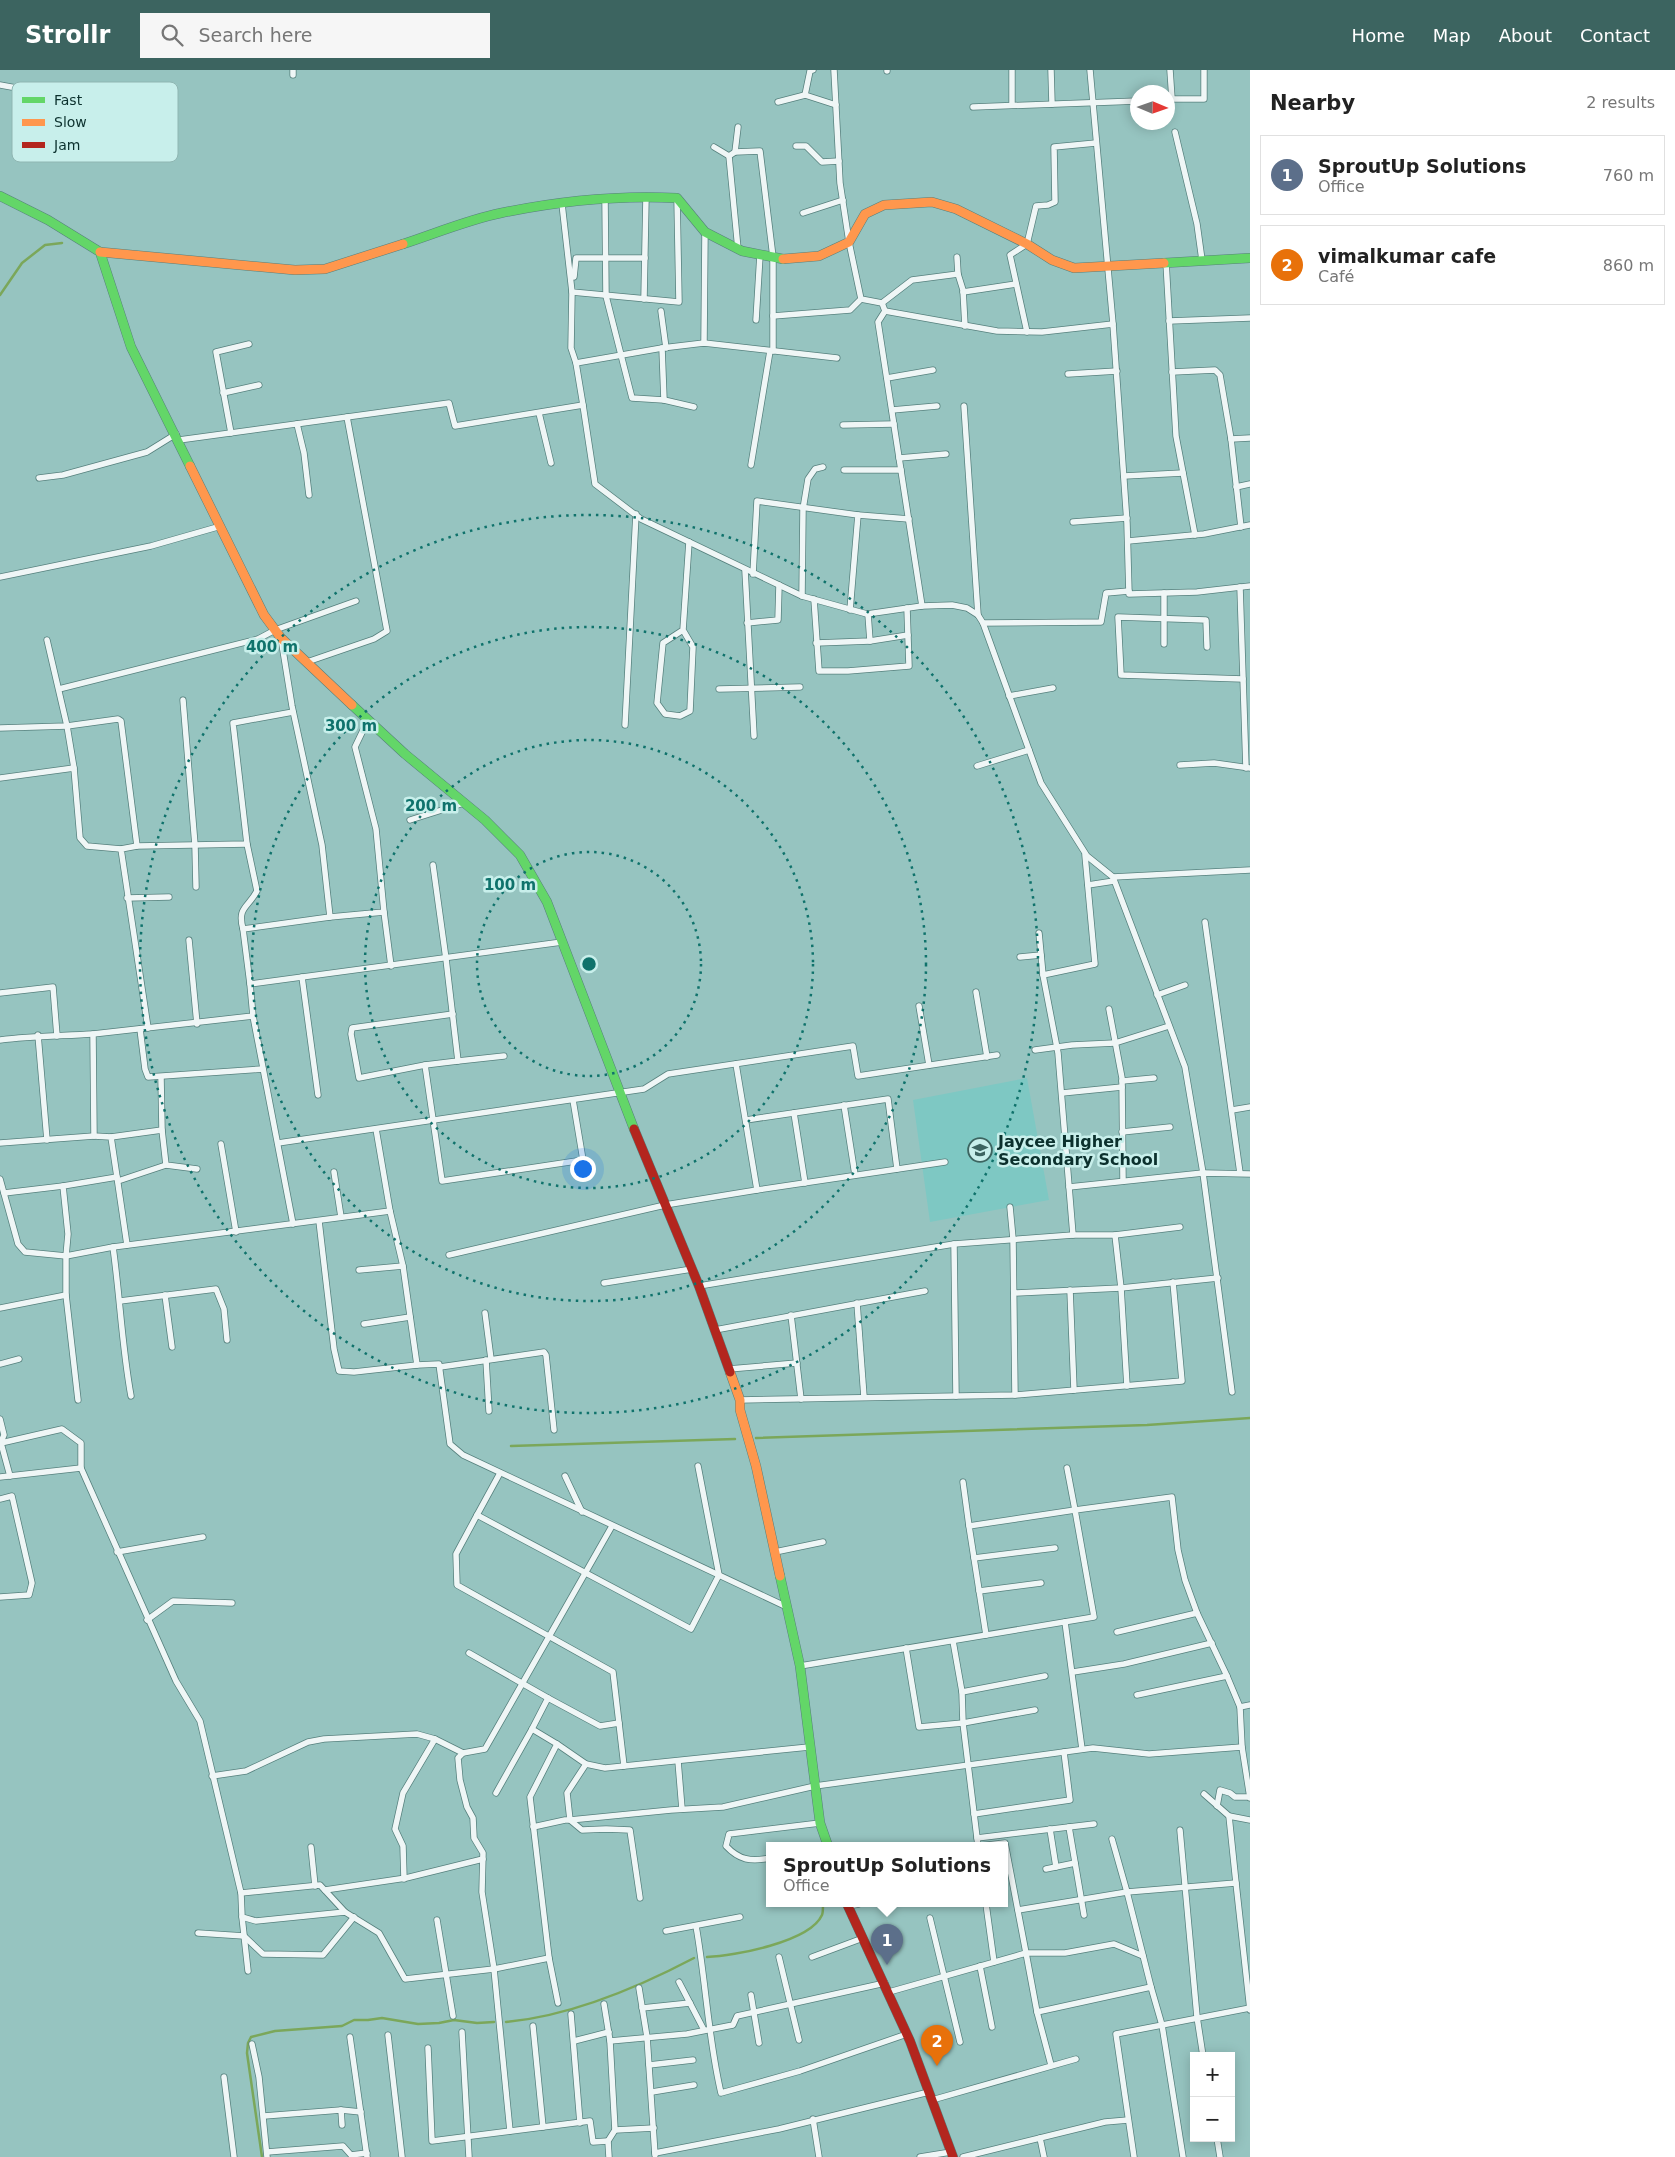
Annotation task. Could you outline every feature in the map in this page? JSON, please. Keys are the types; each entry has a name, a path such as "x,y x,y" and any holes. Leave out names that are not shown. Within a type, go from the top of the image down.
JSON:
{"main road":[{"path":"0,196 48,220 100,252 294,270 326,270 500,213 606,198 646,197 678,198 705,232 742,251 783,259 819,256 849,242 865,214 884,205 932,202 956,209 1027,244 1052,260 1074,268 1250,258"},
{"path":"100,252 131,347 264,615 281,638 368,720 405,754 485,820 520,855 548,902 619,1092 699,1286 740,1400 740,1410 756,1466 800,1666 809,1747 820,1823 825,1842"},
{"path":"849,1907 907,2034 952,2154"}],"street":[{"path":"805,95 810,71 813,70"},
{"path":"834,70 843,200 849,242 861,299"},
{"path":"1012,70 1012,104"},
{"path":"1051,70 1052,104"},
{"path":"1090,70 1118,371 1127,518 1129,591"},
{"path":"1170,70 1170,85"},
{"path":"1175,99 1204,99 1204,70"},
{"path":"778,102 805,95 836,105"},
{"path":"973,107 1012,104 1130,101"},
{"path":"736,152 738,127"},
{"path":"1175,132 1197,224 1202,260"},
{"path":"1027,332 1010,255 1027,244 1036,206 1055,202 1054,147 1096,142"},
{"path":"796,146 806,146 822,162 839,160"},
{"path":"714,147 729,156"},
{"path":"729,156 736,152 760,151 773,257 772,351 751,465"},
{"path":"729,156 738,248"},
{"path":"644,299 646,197"},
{"path":"606,198 606,296 632,398 664,400 694,407"},
{"path":"572,292 679,302 678,198"},
{"path":"803,213 843,200"},
{"path":"562,204 572,292 571,348 576,363 595,484 636,514 745,570 802,596 868,614 922,606 952,605 967,608 978,614"},
{"path":"704,344 705,232"},
{"path":"756,320 760,255"},
{"path":"957,257 958,274 963,292 965,326"},
{"path":"574,277 576,258 645,258"},
{"path":"1166,262 1176,436 1195,535"},
{"path":"861,299 882,303 912,280 958,274"},
{"path":"963,292 1016,284"},
{"path":"773,316 850,310 861,299"},
{"path":"882,303 885,311"},
{"path":"661,311 664,348 664,400"},
{"path":"885,311 997,331 1042,332 1113,324"},
{"path":"885,311 878,322 922,606"},
{"path":"1169,321 1250,318"},
{"path":"231,433 217,351 249,344"},
{"path":"576,363 622,354 704,344 837,358"},
{"path":"887,378 933,370"},
{"path":"1172,372 1215,370 1220,375 1232,439 1241,527"},
{"path":"1068,374 1118,371"},
{"path":"223,393 259,386"},
{"path":"39,478 63,475 147,452 177,437 231,433 449,403 455,426 583,405"},
{"path":"892,410 937,406"},
{"path":"964,406 978,614 983,623 1041,783 1090,860 1114,879 1185,1067 1203,1173 1232,1392"},
{"path":"539,412 551,463"},
{"path":"307,662 374,639 387,631 347,417"},
{"path":"297,424 304,452 309,495"},
{"path":"843,425 894,424"},
{"path":"1232,439 1250,438"},
{"path":"899,458 946,454"},
{"path":"802,596 803,509 808,479 815,469 823,467"},
{"path":"844,470 901,470"},
{"path":"1124,476 1183,473"},
{"path":"1236,487 1250,484"},
{"path":"754,574 757,501 803,509 909,519"},
{"path":"625,725 636,514"},
{"path":"850,610 858,515"},
{"path":"1074,522 1127,518"},
{"path":"1128,541 1195,535 1250,525"},
{"path":"0,577 151,546 221,526"},
{"path":"683,630 663,643 658,703 666,714 680,716 690,711 693,647 683,630 689,542"},
{"path":"745,570 754,736"},
{"path":"748,623 778,620 779,586"},
{"path":"983,623 1101,622 1106,593 1129,591 1130,594 1197,592 1250,586"},
{"path":"1180,765 1214,763 1248,768 1247,696 1243,680 1240,587"},
{"path":"1164,593 1164,644"},
{"path":"814,600 819,671 848,671 909,666 907,608"},
{"path":"59,689 258,639 275,630 356,602"},
{"path":"868,614 870,641"},
{"path":"1207,647 1206,620 1118,617 1121,676 1243,680"},
{"path":"816,643 870,641 908,635"},
{"path":"281,638 294,712 322,845 330,917"},
{"path":"47,640 68,726 80,838 87,846 121,849 137,846 247,844"},
{"path":"719,689 800,687"},
{"path":"1009,696 1053,688"},
{"path":"183,700 195,845 196,887"},
{"path":"293,1224 253,1016 243,929 240,919 241,913 257,891 247,844 233,723 294,712"},
{"path":"368,720 355,747 376,829 391,966"},
{"path":"0,728 68,726 121,721 137,846"},
{"path":"977,766 1029,750"},
{"path":"0,778 74,768"},
{"path":"410,820 464,803"},
{"path":"121,849 148,1028"},
{"path":"1043,975 1095,964 1085,853"},
{"path":"433,865 458,1061"},
{"path":"1088,885 1114,879 1250,870"},
{"path":"127,898 169,897"},
{"path":"243,929 384,912"},
{"path":"1205,922 1240,1173"},
{"path":"1039,933 1043,975 1057,1046 1073,1235"},
{"path":"188,940 197,1024"},
{"path":"250,984 562,942"},
{"path":"1020,957 1041,955"},
{"path":"302,977 318,1095"},
{"path":"1157,995 1185,985"},
{"path":"0,993 53,987 57,1036"},
{"path":"976,992 987,1057"},
{"path":"919,1006 929,1065"},
{"path":"1109,1009 1122,1084 1123,1181"},
{"path":"453,1014 352,1028 351,1034 359,1078 425,1065 504,1056"},
{"path":"0,1040 38,1035 93,1034 197,1024 253,1016"},
{"path":"1035,1050 1057,1046 1115,1043 1169,1026"},
{"path":"140,1029 146,1076 263,1069"},
{"path":"93,1034 94,1136"},
{"path":"38,1035 47,1140"},
{"path":"278,1143 644,1089 668,1074 853,1046 858,1076 997,1055"},
{"path":"736,1064 758,1190"},
{"path":"425,1065 442,1181 583,1160 573,1100"},
{"path":"161,1076 162,1130 166,1165"},
{"path":"1062,1093 1154,1078"},
{"path":"746,1120 888,1099 897,1169"},
{"path":"844,1105 855,1175"},
{"path":"1232,1110 1250,1107"},
{"path":"794,1112 805,1183"},
{"path":"1122,1132 1170,1128"},
{"path":"376,1129 390,1211 403,1266 417,1365"},
{"path":"0,1143 94,1136 111,1138 162,1130"},
{"path":"111,1138 128,1245"},
{"path":"221,1144 236,1232"},
{"path":"449,1255 665,1205 945,1162"},
{"path":"4,1192 117,1179 166,1165 197,1169"},
{"path":"334,1172 341,1217"},
{"path":"1069,1187 1203,1173 1250,1174"},
{"path":"0,1179 18,1244 25,1252 66,1256 113,1247 390,1211"},
{"path":"63,1186 68,1234 66,1295 78,1400"},
{"path":"1010,1207 1013,1239 1015,1395"},
{"path":"319,1221 334,1349 339,1371 354,1372 439,1364 450,1444 463,1455 787,1607"},
{"path":"699,1286 954,1244 1073,1235 1115,1235 1180,1227"},
{"path":"1115,1235 1121,1288 1127,1386"},
{"path":"954,1244 956,1396"},
{"path":"113,1247 120,1300 119,1310 124,1359 131,1396"},
{"path":"360,1270 403,1266"},
{"path":"604,1283 692,1269"},
{"path":"1014,1293 1121,1288 1218,1278"},
{"path":"740,1400 1015,1395 1182,1381 1173,1282"},
{"path":"120,1300 216,1289 224,1309 228,1340"},
{"path":"1070,1290 1074,1390"},
{"path":"715,1330 925,1291"},
{"path":"0,1308 66,1295"},
{"path":"166,1295 172,1347"},
{"path":"857,1303 864,1397"},
{"path":"485,1313 489,1412"},
{"path":"790,1316 801,1398"},
{"path":"364,1324 410,1317"},
{"path":"440,1367 544,1352 546,1355 554,1430"},
{"path":"0,1364 19,1359"},
{"path":"729,1368 797,1363"},
{"path":"0,1419 4,1435 0,1443 10,1476"},
{"path":"0,1443 62,1429 80,1443 81,1468 147,1620 176,1681 200,1721 241,1893 248,1971"},
{"path":"477,1515 691,1629 719,1575 698,1466"},
{"path":"0,1477 81,1468"},
{"path":"800,1666 1094,1617 1067,1468"},
{"path":"500,1473 456,1554 457,1585 613,1672 624,1766"},
{"path":"565,1476 582,1512"},
{"path":"963,1482 986,1635"},
{"path":"0,1499 12,1496 32,1583 29,1595 0,1597"},
{"path":"969,1526 1172,1497 1178,1550 1185,1580 1197,1613 1240,1707 1242,1747 1250,1797 1235,1797 1230,1793 1220,1790 1217,1806"},
{"path":"510,2131 494,1969 482,1892 483,1853 474,1838 474,1818 467,1807 460,1780 458,1758 463,1753 485,1749 612,1526"},
{"path":"118,1552 203,1537"},
{"path":"775,1552 823,1542"},
{"path":"974,1558 1055,1548"},
{"path":"979,1591 1041,1584"},
{"path":"147,1620 173,1601 232,1603"},
{"path":"1117,1632 1197,1613"},
{"path":"1065,1622 1082,1749"},
{"path":"953,1640 962,1692 963,1723 978,1842"},
{"path":"1073,1672 1124,1664 1212,1643"},
{"path":"906,1648 919,1727 963,1723 1035,1710"},
{"path":"469,1653 600,1726 619,1723"},
{"path":"962,1692 1045,1676"},
{"path":"1137,1695 1226,1676"},
{"path":"496,1793 548,1698"},
{"path":"1240,1707 1250,1705"},
{"path":"532,1729 586,1764 605,1768 809,1747"},
{"path":"212,1776 246,1771 308,1742 324,1739 417,1734 434,1739 463,1753"},
{"path":"404,1879 403,1846 395,1829 403,1794 434,1739"},
{"path":"557,1744 530,1797 550,1958 558,2004"},
{"path":"533,1827 570,1820 722,1807 815,1786 1082,1749 1093,1748 1149,1754 1242,1747"},
{"path":"974,1814 1070,1800 1064,1752"},
{"path":"678,1761 682,1809"},
{"path":"586,1764 566,1793 570,1820 582,1830 606,1828 630,1830 640,1898"},
{"path":"1204,1794 1229,1816 1250,1820"},
{"path":"1134,2157 1116,2034 1197,2017 1250,2009 1229,1816"},
{"path":"766,1859 757,1861 735,1856 726,1846 729,1834 820,1823"},
{"path":"977,1838 1094,1824"},
{"path":"1069,1827 1084,1915"},
{"path":"1050,1829 1056,1867"},
{"path":"1180,1830 1197,2017 1202,2052"},
{"path":"1112,1839 1162,2025 1183,2157"},
{"path":"311,1847 315,1886"},
{"path":"1008,1858 1037,2012 1051,2065"},
{"path":"325,1890 404,1879 483,1859"},
{"path":"1046,1869 1075,1864"},
{"path":"1018,1910 1127,1892 1185,1889 1236,1883"},
{"path":"241,1893 320,1885 345,1912 379,1933 405,1979 494,1969 550,1958"},
{"path":"986,1907 994,1962"},
{"path":"242,1917 256,1921 345,1912"},
{"path":"198,1933 244,1936 262,1954 323,1955 354,1917"},
{"path":"666,1931 740,1917"},
{"path":"930,1918 960,2042"},
{"path":"438,1920 453,2016"},
{"path":"696,1926 711,2029 713,2058 721,2093 800,2071 907,2034"},
{"path":"812,1957 863,1938"},
{"path":"610,2041 733,2025 737,2016 790,2004 887,1988 943,1976 1026,1953 1065,1953 1114,1944 1143,1956"},
{"path":"779,1957 799,2040"},
{"path":"980,1966 992,2027"},
{"path":"679,1982 704,2030"},
{"path":"639,1988 647,2037 655,2155 931,2096 1076,2059"},
{"path":"1037,2012 1151,1988"},
{"path":"751,1995 759,2044"},
{"path":"642,2008 690,2003"},
{"path":"604,2004 610,2041 615,2130 608,2141 609,2157"},
{"path":"571,2014 580,2123"},
{"path":"533,2026 543,2127"},
{"path":"462,2032 470,2157"},
{"path":"574,2041 609,2032"},
{"path":"388,2035 402,2157"},
{"path":"252,2044 264,2116 267,2155 343,2146 351,2155 367,2155 350,2037"},
{"path":"428,2048 432,2141 590,2122 593,2142 608,2141"},
{"path":"649,2065 693,2060"},
{"path":"224,2077 234,2157"},
{"path":"652,2092 694,2085"},
{"path":"264,2116 341,2110 361,2112"},
{"path":"341,2110 342,2125"},
{"path":"813,2120 819,2157"},
{"path":"963,2157 1104,2122 1128,2120"},
{"path":"615,2130 654,2128"},
{"path":"1040,2138 1044,2157"},
{"path":"1218,2142 1220,2157"},
{"path":"920,2157 952,2154"}],"shaded area":[{"name":"Jaycee Higher Secondary School","path":"1027,1078 1049,1200 930,1222 913,1100"}],"waterway":[{"path":"0,295 22,263 45,245 62,243"},
{"path":"756,1438 1147,1425 1250,1418"},
{"path":"511,1446 735,1439"},
{"path":"707,1957 735,1954 787,1940 815,1925 822,1915 823,1907"},
{"path":"506,2022 555,2014 603,1999 650,1980 694,1958"},
{"path":"262,2157 247,2053 251,2037 275,2031 342,2026 354,2020 382,2018 418,2024 454,2020 477,2023 494,2022"}],"traffic: fast":[{"path":"0,196 48,220 100,252 131,347 190,466"},
{"path":"403,244 477,219 501,213 567,202 655,197 677,198 705,232 742,251 783,259"},
{"path":"1164,263 1250,258"},
{"path":"352,705 405,754 485,820 520,855 547,902 634,1129"},
{"path":"780,1576 800,1666 820,1823 827,1842"}],"traffic: slow":[{"path":"783,259 819,256 849,242 865,214 884,205 932,202 956,209 1027,244 1052,260 1074,268 1164,263"},
{"path":"100,252 295,270 325,269 403,244"},
{"path":"190,466 264,615 281,638 352,705"},
{"path":"730,1372 740,1400 740,1410 756,1466 780,1576"}],"traffic: jam":[{"path":"634,1129 699,1286 730,1372"},
{"path":"848,1907 910,2041 953,2157"}],"place":[{"name":"Jaycee Higher Secondary School","path":"980,1150"},
{"name":"SproutUp Solutions","path":"887,1965"},
{"name":"vimalkumar cafe","path":"937,2066"}]}
